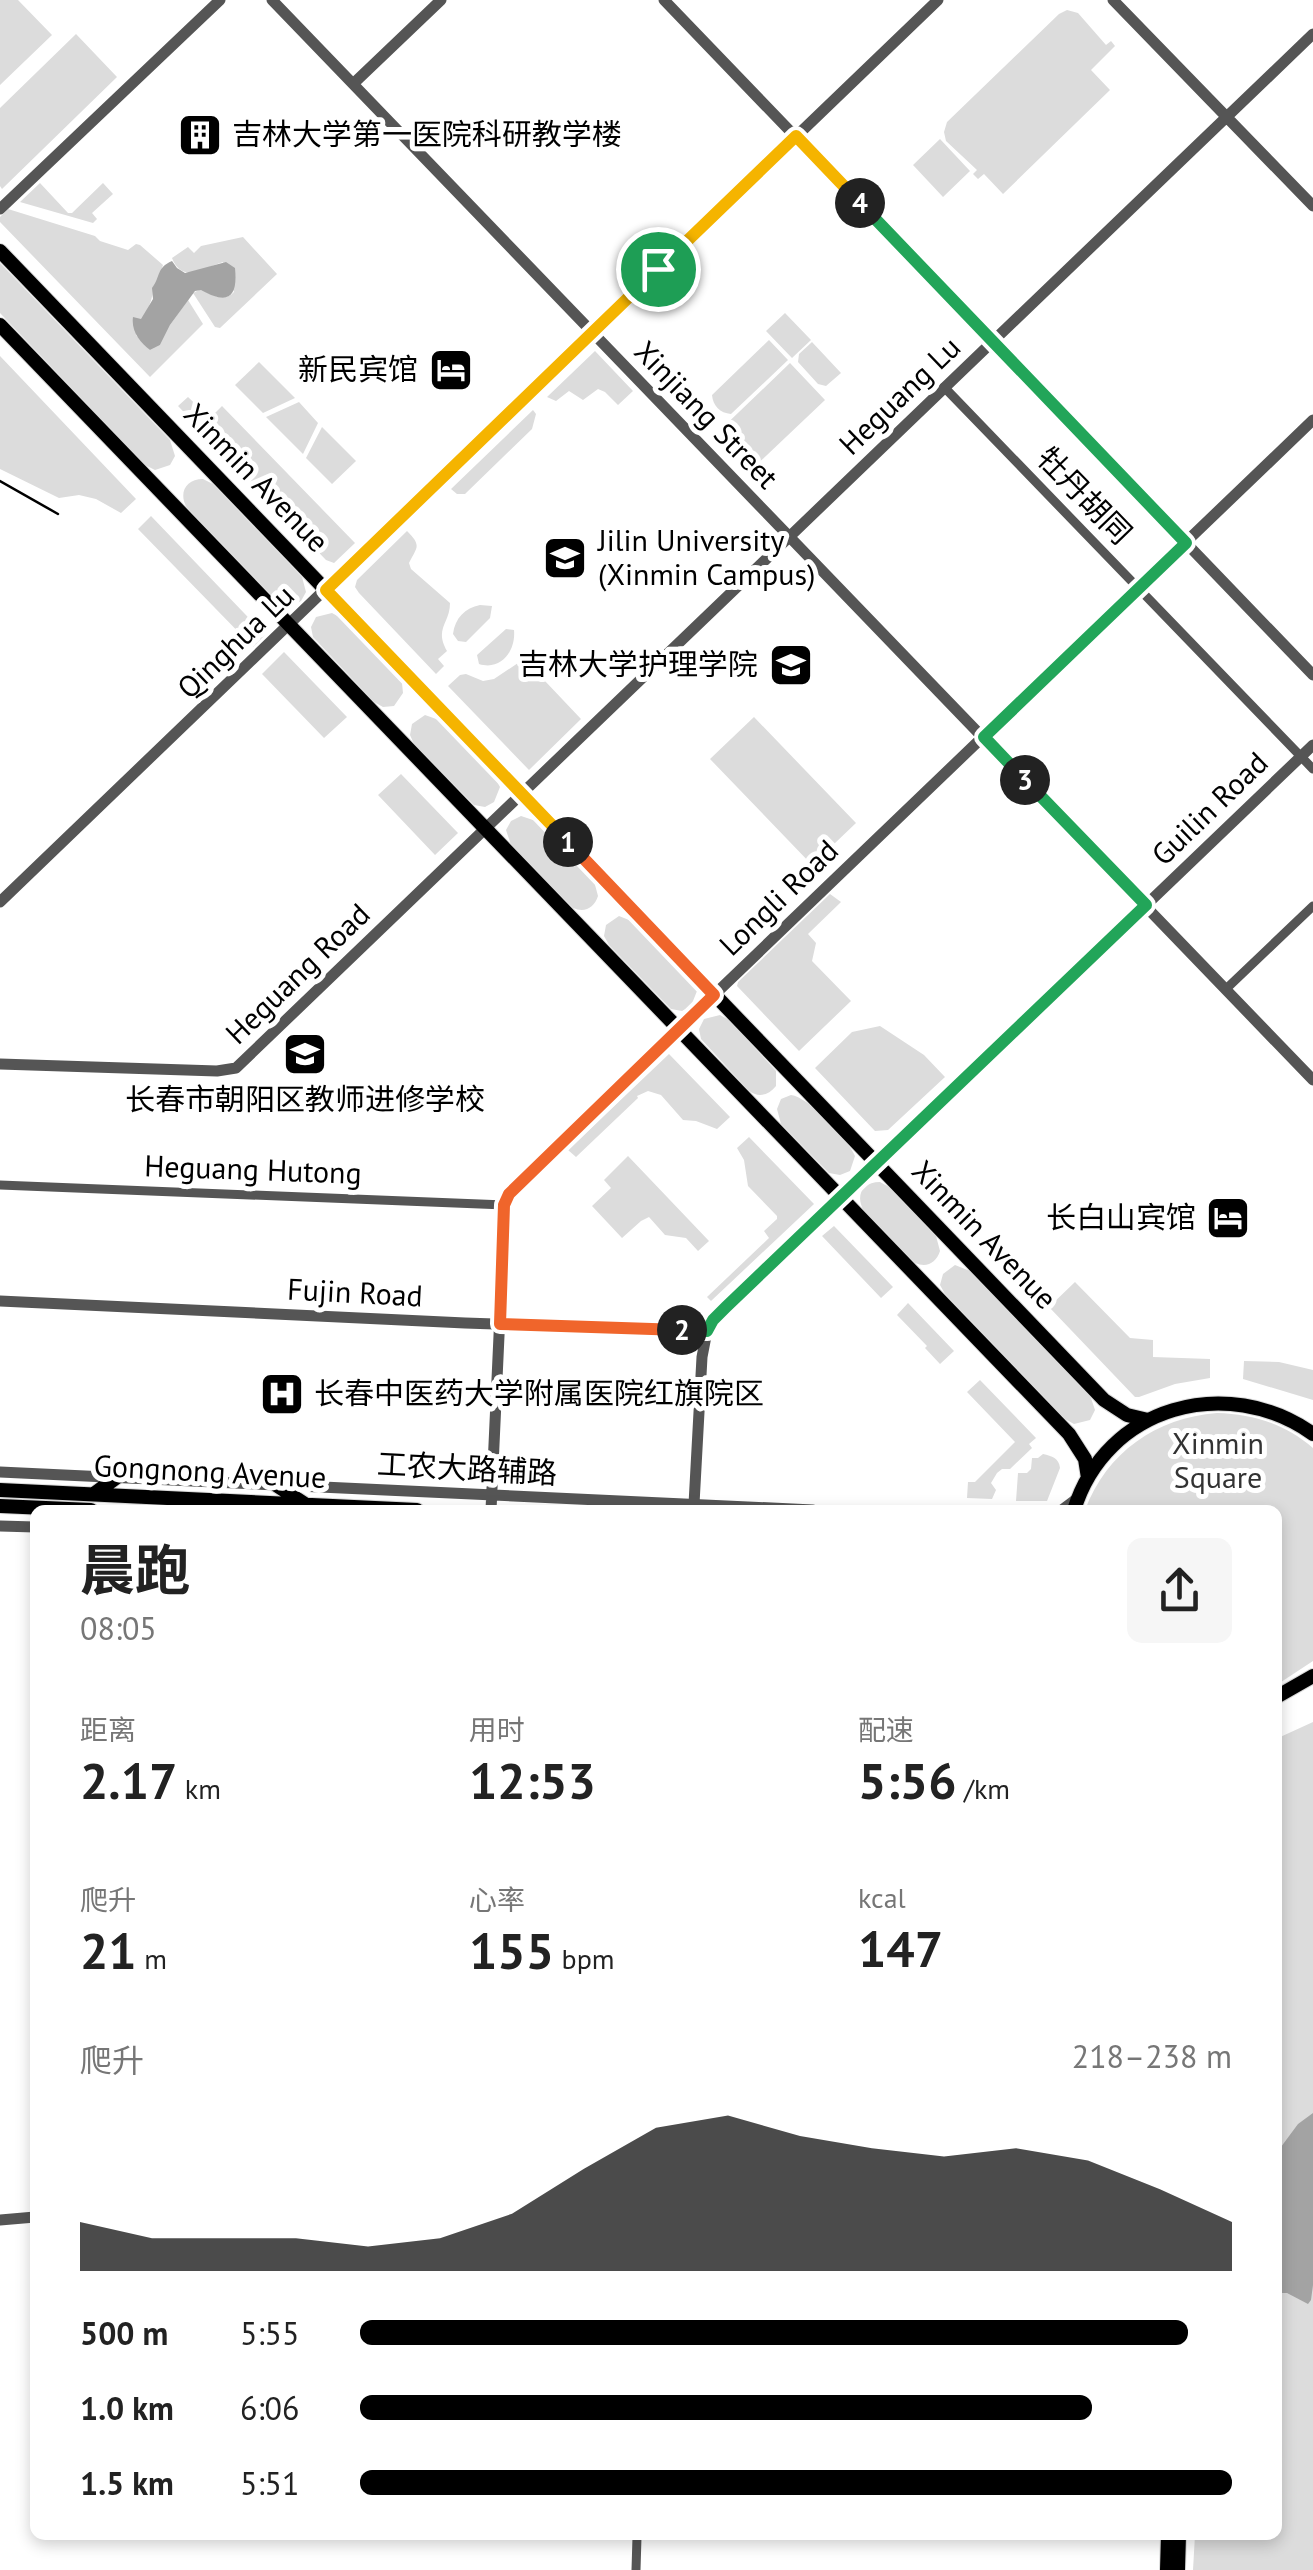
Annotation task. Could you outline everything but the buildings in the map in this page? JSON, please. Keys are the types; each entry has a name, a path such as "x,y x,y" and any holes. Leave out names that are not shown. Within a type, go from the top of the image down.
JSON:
{"main road":[{"name":"Xinmin Avenue","path":"0,251 1104,1400 1127,1414 1148,1420"},
{"path":"0,325 1070,1434 1085,1459 1088,1478"},
{"path":"1076,1504 1088,1478 1112,1447 1148,1420 1184,1406 1234,1403 1267,1410 1312,1432"},
{"path":"92,1502 117,1478"},
{"path":"276,1485 306,1505"},
{"name":"Gongnong Avenue","path":"0,1490 92,1502"},
{"name":"Gongnong Avenue","path":"0,1506 92,1502 306,1505"},
{"path":"1282,1694 1313,1676"},
{"path":"1167,2570 1168,2540"},
{"path":"1178,2570 1179,2540"}],"street":[{"path":"0,209 220,0"},
{"name":"Xinjiang Street","path":"272,0 1311,1074"},
{"path":"353,84 440,0"},
{"path":"665,0 1313,674"},
{"name":"Qinghua Lu","path":"0,902 938,0"},
{"path":"1112,0 1313,206"},
{"name":"Heguang Lu","path":"522,794 1313,34"},
{"name":"牡丹胡同","path":"944,388 1313,769"},
{"name":"Longli Road","path":"504,1205 514,1187 1313,420"},
{"name":"Guilin Road","path":"707,1331 726,1307 1313,745"},
{"name":"Heguang Road","path":"0,1064 236,1068 522,794"},
{"path":"1226,989 1313,906"},
{"name":"Heguang Hutong","path":"0,1185 504,1205"},
{"path":"492,1505 504,1205"},
{"name":"Fujin Road","path":"0,1301 707,1331"},
{"path":"694,1504 702,1357 707,1331"},
{"name":"工农大路辅路","path":"0,1472 714,1505"},
{"path":"0,1526 30,1527"},
{"path":"0,2220 30,2217"},
{"path":"636,2570 638,2540"}],"green space":[{"path":"0,0 18,0 52,35 0,85"},
{"path":"1067,10 1078,13 1106,45 1111,41 1115,46 1091,70 1110,90 1003,194 984,174 978,179 973,174 977,170 946,141 947,122"},
{"path":"76,34 117,77 2,189 0,108"},
{"path":"940,139 970,171 943,197 913,165"},
{"path":"40,183 68,213 103,183 113,194 92,213 97,219 93,223 20,202"},
{"path":"8,209 128,250 140,245 163,265 136,335 150,350 160,345 188,300 203,324 150,377 0,222"},
{"path":"243,237 277,274 220,328 215,327 193,293 201,289 223,297 234,292 223,262 188,272 176,266 172,258 188,247 194,253 201,246"},
{"path":"0,263 170,440 175,456 170,465 155,470 145,465 0,313"},
{"path":"785,313 811,340 792,358 766,331"},
{"path":"769,340 788,360 731,414 720,410 712,395"},
{"path":"812,342 841,373 826,386 818,384 798,362 799,354"},
{"path":"595,351 633,391 618,405 598,389 583,400 569,391 556,401 547,397"},
{"path":"0,356 136,499 121,513 96,499 79,495 59,498 0,469"},
{"path":"259,362 295,398 263,413 235,385"},
{"path":"790,363 825,400 748,473 715,435"},
{"path":"188,397 210,418 222,406 355,543 334,563 326,560 178,406"},
{"path":"299,402 318,423 303,454 266,417"},
{"path":"533,410 536,414 532,429 465,494 451,489"},
{"path":"322,427 356,461 332,484 306,458"},
{"path":"203,479 213,484 302,577 306,592 301,601 291,606 277,601 187,508 185,488 192,481"},
{"path":"151,516 265,635 253,647 138,529"},
{"path":"407,531 416,543 409,563 411,569 450,603 442,631 447,651 438,659 444,666 436,674 355,587 357,580"},
{"path":"480,605 492,606 490,618 466,642 458,641 453,634 458,619"},
{"path":"332,613 402,683 403,693 394,706 383,707 374,702 313,637 311,627 316,617"},
{"path":"506,629 514,630 510,652 494,665 479,664 477,655"},
{"path":"284,652 347,717 324,738 262,674"},
{"path":"521,661 527,662 581,719 529,770 448,686 466,674 483,681 494,679"},
{"path":"425,715 439,720 495,778 500,787 494,802 485,807 474,805 414,744 410,735 412,724"},
{"path":"754,717 856,823 812,865 710,759"},
{"path":"401,774 458,833 435,855 378,795"},
{"path":"521,816 536,821 594,881 598,896 591,906 585,910 573,908 511,845 506,830 511,821"},
{"path":"830,894 841,902 808,934 816,943 812,961 851,1001 799,1051 737,986"},
{"path":"619,916 634,922 692,981 697,991 691,1006 682,1011 671,1009 609,945 604,936 606,925"},
{"path":"720,1015 776,1071 776,1086 770,1092 759,1095 748,1090 701,1039 699,1029 704,1019"},
{"path":"880,1026 924,1055 945,1077 888,1130 875,1131 815,1068 852,1032"},
{"path":"669,1054 730,1117 717,1129 683,1120 661,1095 648,1091 637,1096 576,1157 568,1150"},
{"path":"791,1095 817,1111 845,1140 855,1156 850,1171 840,1175 829,1173 781,1124 777,1109 781,1099"},
{"path":"749,1137 814,1204 711,1301 707,1297 769,1238 764,1231 777,1219 748,1186 744,1160 737,1148"},
{"path":"628,1156 709,1241 698,1251 686,1238 665,1235 649,1217 622,1238 592,1206 611,1188 604,1180"},
{"path":"880,1182 936,1236 940,1251 936,1259 923,1265 915,1263 864,1211 862,1191 869,1184"},
{"path":"834,1226 893,1287 881,1298 822,1236"},
{"path":"955,1265 970,1271 1090,1395 1095,1410 1090,1420 1074,1424 1065,1419 945,1294 940,1285 943,1274"},
{"path":"1075,1282 1130,1338 1153,1340 1153,1357 1210,1359 1210,1378 1135,1397 1049,1307"},
{"path":"908,1303 954,1351 940,1364 897,1315"},
{"path":"1244,1361 1279,1362 1313,1370 1313,1400 1243,1379"},
{"path":"980,1380 1036,1438 1029,1444 1032,1448 1010,1469 997,1473 991,1483 996,1490 992,1499 967,1498 968,1482 975,1482 1015,1442 967,1392"},
{"name":"Xinmin Square","path":"1217,1413 1268,1422 1313,1448 1313,1661 1282,1681 1282,1505 1087,1505 1094,1489 1120,1455 1154,1431 1195,1416"},
{"path":"1043,1454 1055,1458 1060,1468 1047,1501 1016,1501 1018,1473 1027,1473 1032,1458"},
{"path":"1313,1722 1313,2570 1193,2570 1195,2540 1282,2540 1282,1736"}],"shaded area":[{"path":"172,261 185,273 226,262 235,268 235,286 224,298 195,291 160,345 150,350 137,336 133,317 141,319 153,299 152,288 161,269"},
{"path":"1313,2113 1313,2285 1308,2304 1282,2293 1282,2146 1298,2124"}],"tram line":[{"path":"0,481 58,514"}],"place":[{"name":"吉林大学第一医院科研教学楼","path":"200,135"},
{"name":"新民宾馆","path":"451,370"},
{"name":"Jilin University (Xinmin Campus)","path":"565,558"},
{"name":"吉林大学护理学院","path":"791,665"},
{"name":"长春市朝阳区教师进修学校","path":"305,1054"},
{"name":"长白山宾馆","path":"1228,1218"},
{"name":"长春中医药大学附属医院红旗院区","path":"282,1394"}],"route":[{"path":"796,136 1186,543 984,737 1146,905 726,1307 707,1331 500,1324 504,1205 509,1194 714,995 326,590 658,269 796,136"}]}
